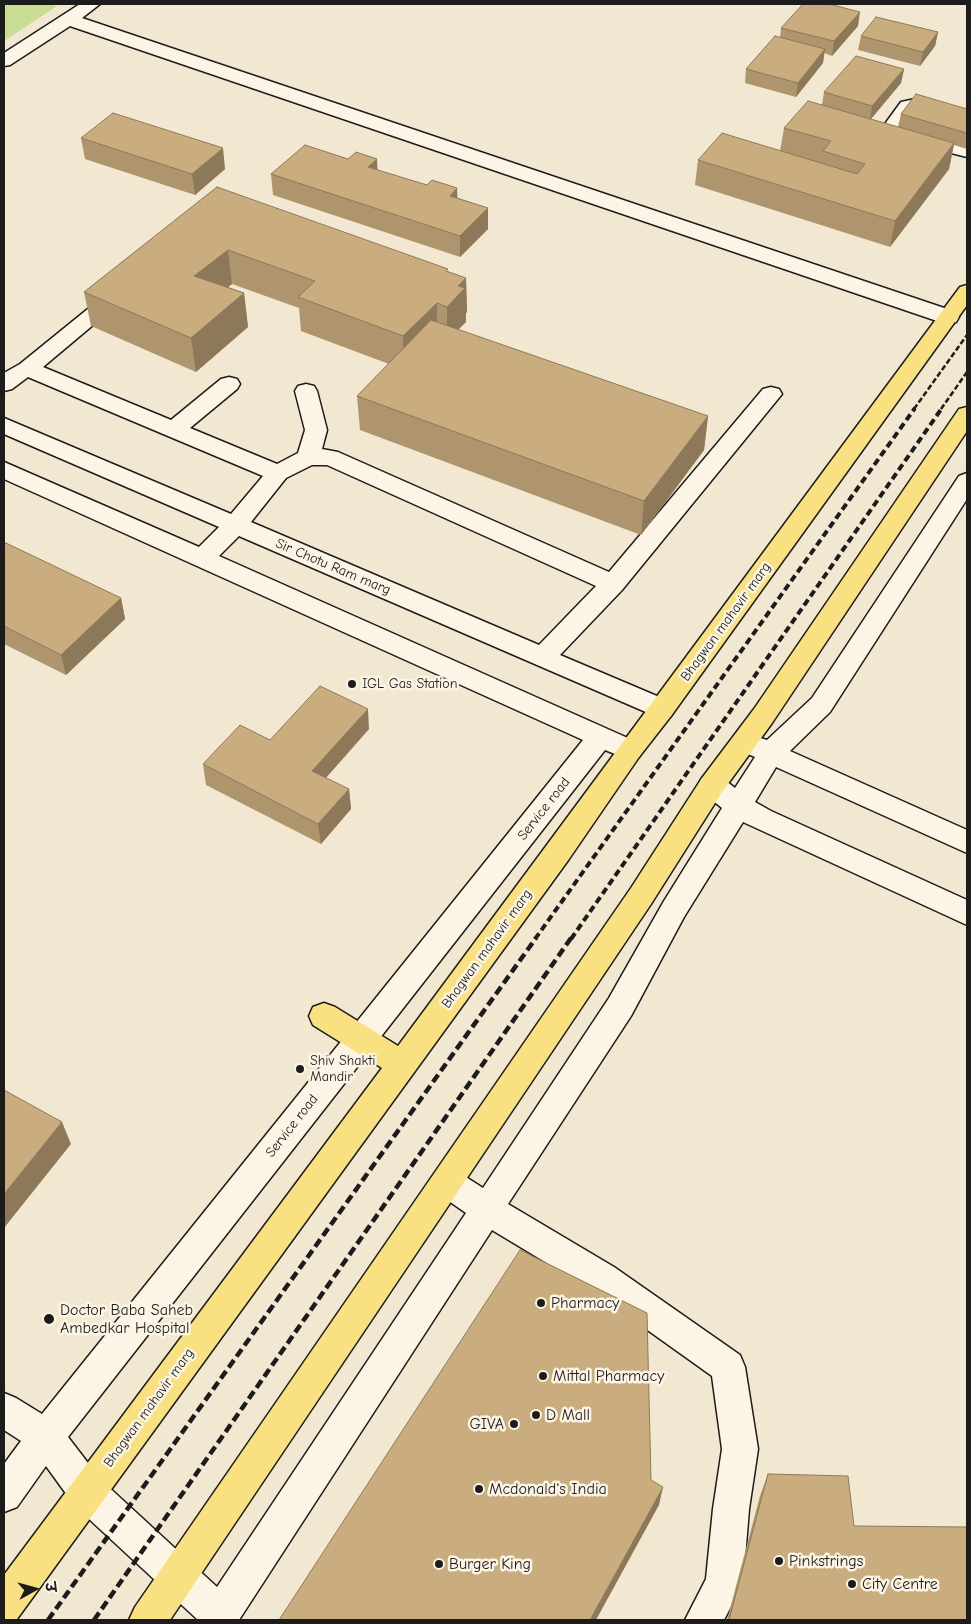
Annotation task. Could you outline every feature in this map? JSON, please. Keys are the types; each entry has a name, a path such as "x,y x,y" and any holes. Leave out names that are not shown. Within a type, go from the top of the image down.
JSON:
{"main road":[{"name":"Bhagwan mahavir marg","path":"4,1606 559,851 630,750 662,709 967,291"},
{"path":"148,1620 641,896 712,785 758,748 967,414"},
{"path":"324,1016 402,1064"}],"street":[{"path":"4,61 91,4"},
{"path":"68,19 948,317"},
{"path":"967,118 915,105 908,106 891,128 891,132 967,152"},
{"path":"4,384 18,373 28,369 132,283"},
{"path":"28,369 278,474"},
{"path":"174,430 229,384"},
{"path":"306,391 316,430 308,457"},
{"path":"543,658 613,584 771,394"},
{"name":"Sir Chotu Ram marg","path":"4,425 662,709"},
{"path":"202,559 235,525 278,474 308,457 330,457 613,584"},
{"path":"4,470 630,750"},
{"path":"4,1410 46,1437 88,1493 218,1617 620,1007 674,909 739,806 758,748 820,705 967,481"},
{"name":"Service road","path":"4,1494 46,1437 601,736"},
{"path":"758,748 967,842"},
{"path":"712,785 739,806 761,819 967,913"},
{"path":"447,1182 487,1209 602,1278 728,1367 740,1448 724,1583 704,1620"}],"green space":[{"path":"4,4 48,4 57,6 4,41"}],"building":[{"path":"803,4 829,4 860,12 834,41 781,28"},
{"path":"876,17 938,32 923,52 861,36"},
{"path":"775,36 825,49 798,83 746,69"},
{"path":"856,56 904,69 872,106 824,92"},
{"path":"916,94 967,109 967,133 901,114"},
{"path":"808,101 954,143 895,221 698,160 722,133 857,174 865,164 823,151 831,141 784,128"},
{"path":"113,113 223,148 192,174 81,138"},
{"path":"305,145 348,159 356,152 377,159 368,167 427,185 432,180 457,188 450,196 488,208 460,236 271,174"},
{"path":"217,187 448,269 446,271 466,278 458,286 465,288 447,307 437,303 403,336 298,297 315,281 228,250 194,276 244,293 191,338 84,292"},
{"path":"431,320 708,416 644,501 357,396"},
{"path":"6,543 121,598 61,655 4,626 4,545"},
{"path":"320,686 368,709 312,771 349,789 318,824 203,764 240,725 270,740"},
{"path":"4,1090 62,1122 4,1194"},
{"name":"D Mall","path":"520,1250 647,1313 651,1480 663,1487 590,1620 279,1620"},
{"name":"City Centre","path":"768,1474 848,1476 854,1526 967,1527 967,1620 729,1620"}],"railway":[{"path":"914,409 967,335"},
{"path":"941,409 967,372"},
{"path":"535,939 915,408"},
{"path":"571,939 942,408"},
{"path":"48,1620 536,938"},
{"path":"94,1620 571,938"}],"place":[{"name":"IGL Gas Station","path":"352,684"},
{"name":"Shiv Shakti Mandir","path":"300,1069"},
{"name":"Pharmacy","path":"541,1303"},
{"name":"Doctor Baba Saheb Ambedkar Hospital","path":"49,1319"},
{"name":"Mittal Pharmacy","path":"543,1376"},
{"name":"D Mall","path":"536,1415"},
{"name":"GIVA","path":"514,1424"},
{"name":"Mcdonald's India","path":"479,1489"},
{"name":"Pinkstrings","path":"779,1561"},
{"name":"Burger King","path":"439,1564"},
{"name":"City Centre","path":"852,1584"}]}
